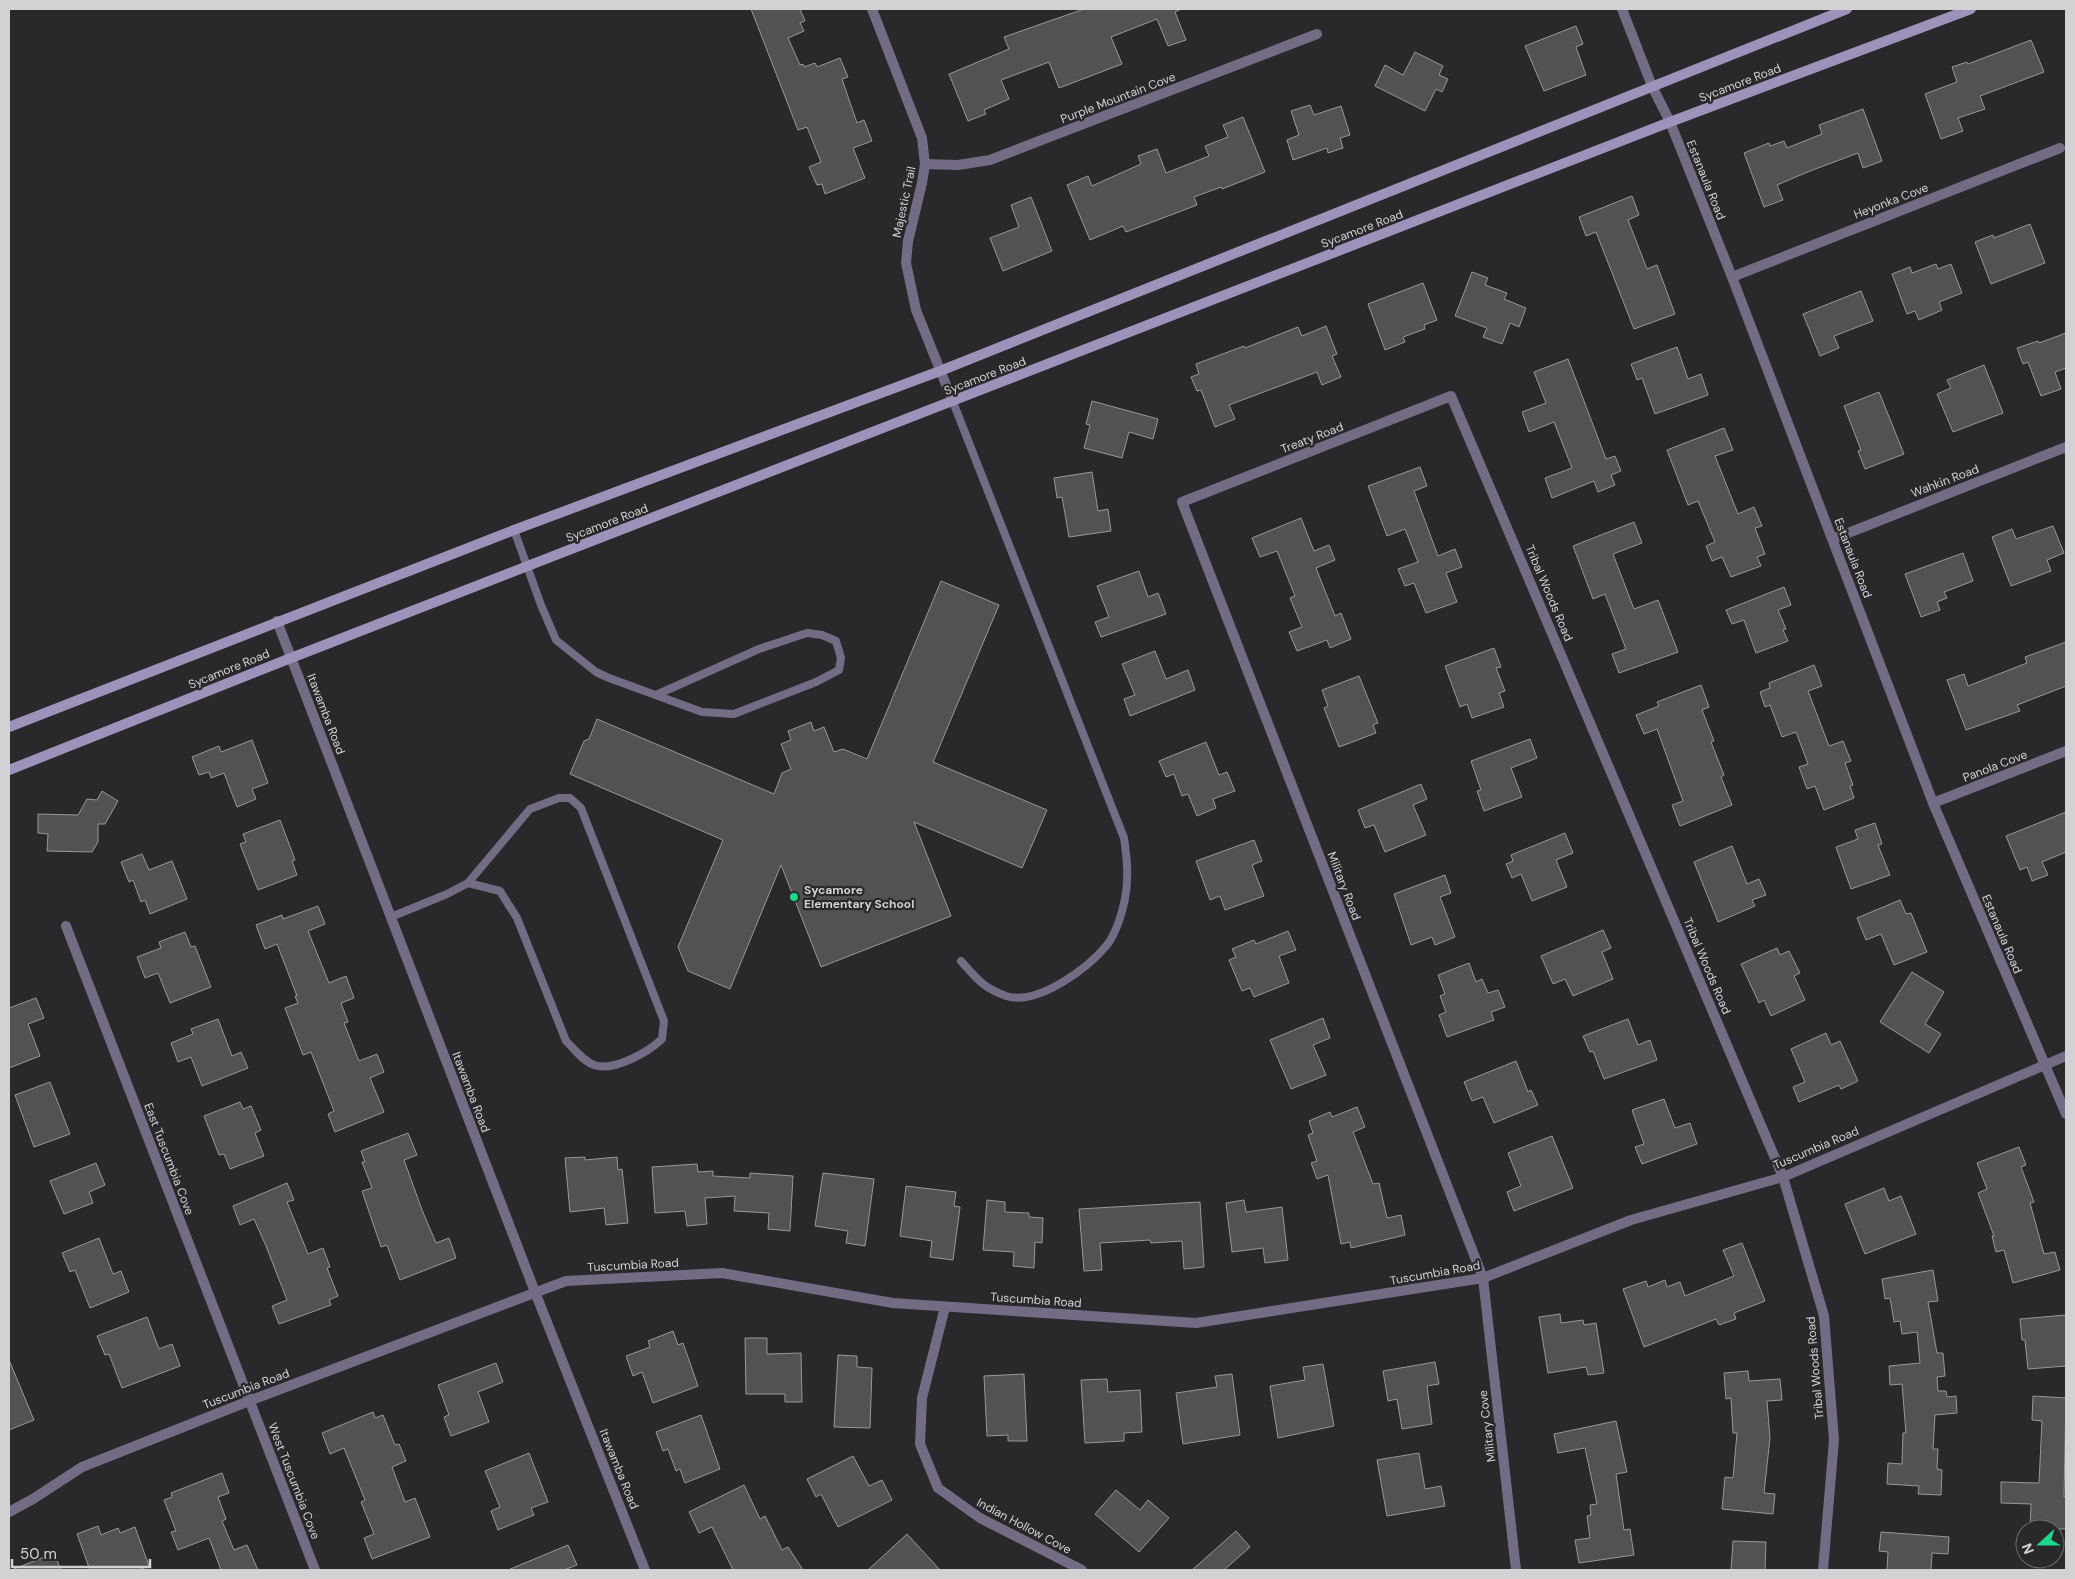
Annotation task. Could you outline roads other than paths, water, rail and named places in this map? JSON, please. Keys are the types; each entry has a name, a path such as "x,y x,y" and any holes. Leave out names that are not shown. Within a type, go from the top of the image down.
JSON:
{"street":[{"name":"Majestic Trail","path":"872,9 922,138 924,164 919,200 908,241 906,263 916,310 953,402"},
{"name":"Estanaula Road","path":"1622,9 1732,277 1933,803 2066,1114"},
{"name":"Sycamore Road","path":"9,727 514,530 940,371 1847,9"},
{"name":"Sycamore Road","path":"9,770 291,658 1670,122 1971,9"},
{"name":"Purple Mountain Cove","path":"924,164 958,165 990,160 1317,34"},
{"name":"Heyonka Cove","path":"1732,277 2060,148"},
{"name":"Treaty Road","path":"1182,502 1451,396"},
{"name":"Tribal Woods Road","path":"1451,396 1783,1177 1824,1316 1834,1440 1823,1570"},
{"name":"Wahkin Road","path":"1833,539 2066,447"},
{"name":"Military Road","path":"1182,502 1483,1278"},
{"name":"Itawamba Road","path":"278,621 535,1292 645,1570"},
{"name":"Panola Cove","path":"1933,803 2066,751"},
{"name":"East Tuscumbia Cove","path":"66,926 249,1401"},
{"name":"Tuscumbia Road","path":"9,1512 82,1468 249,1401 566,1281 722,1273 893,1303 1196,1323 1483,1278 1631,1220 1783,1177 2066,1056"},
{"name":"Military Cove","path":"1483,1278 1516,1570"},
{"name":"Indian Hollow Cove","path":"945,1307 922,1398 920,1444 938,1488 980,1518 1082,1570"},
{"name":"West Tuscumbia Cove","path":"249,1401 315,1570"}],"lane":[{"path":"953,402 1124,838 1128,870 1125,898 1119,920 1108,943 1087,966 1047,991 1029,996 1008,997 985,987 962,961"},
{"path":"514,530 541,605 556,640 596,672 656,695 702,712 734,714 816,682 839,670 841,658 836,641 822,635 807,633 760,650 656,695"},
{"path":"391,917 447,894 468,883 530,809 559,798 570,798 581,808 664,1021 662,1039 649,1051 609,1065 594,1065 580,1056 566,1041 517,918 500,892 468,883"}],"place":[{"name":"Sycamore Elementary School","path":"794,897"}]}
